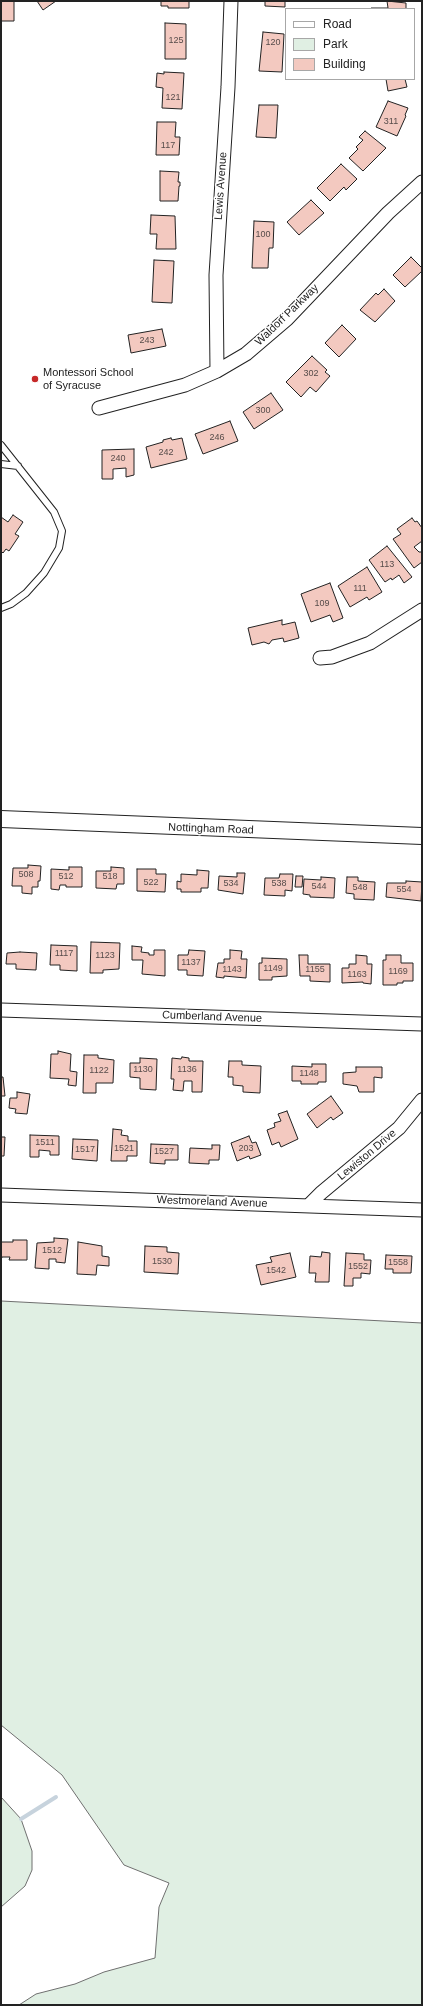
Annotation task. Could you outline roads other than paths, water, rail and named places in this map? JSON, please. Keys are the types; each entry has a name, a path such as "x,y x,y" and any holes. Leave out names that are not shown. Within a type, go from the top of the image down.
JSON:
{"street":[{"name":"Lewis Avenue","path":"217,371 216,275 228,87 231,1"},
{"name":"Waldorf Parkway","path":"98,408 185,385 217,371 246,354 287,319 388,213 422,182"},
{"path":"320,658 332,657 370,644 422,610"},
{"name":"Nottingham Road","path":"1,819 422,836"},
{"name":"Cumberland Avenue","path":"1,1010 422,1024"},
{"name":"Lewiston Drive","path":"308,1206 321,1193 399,1128 422,1100"},
{"name":"Westmoreland Avenue","path":"1,1195 422,1210"}],"lane":[{"path":"1,445 54,512 62,531 59,548 44,573 26,594 11,604 1,608"},
{"path":"1,464 18,466"}],"waterway":[{"path":"21,1819 56,1797"}],"place":[{"name":"Montessori School of Syracuse","path":"35,379"}]}
